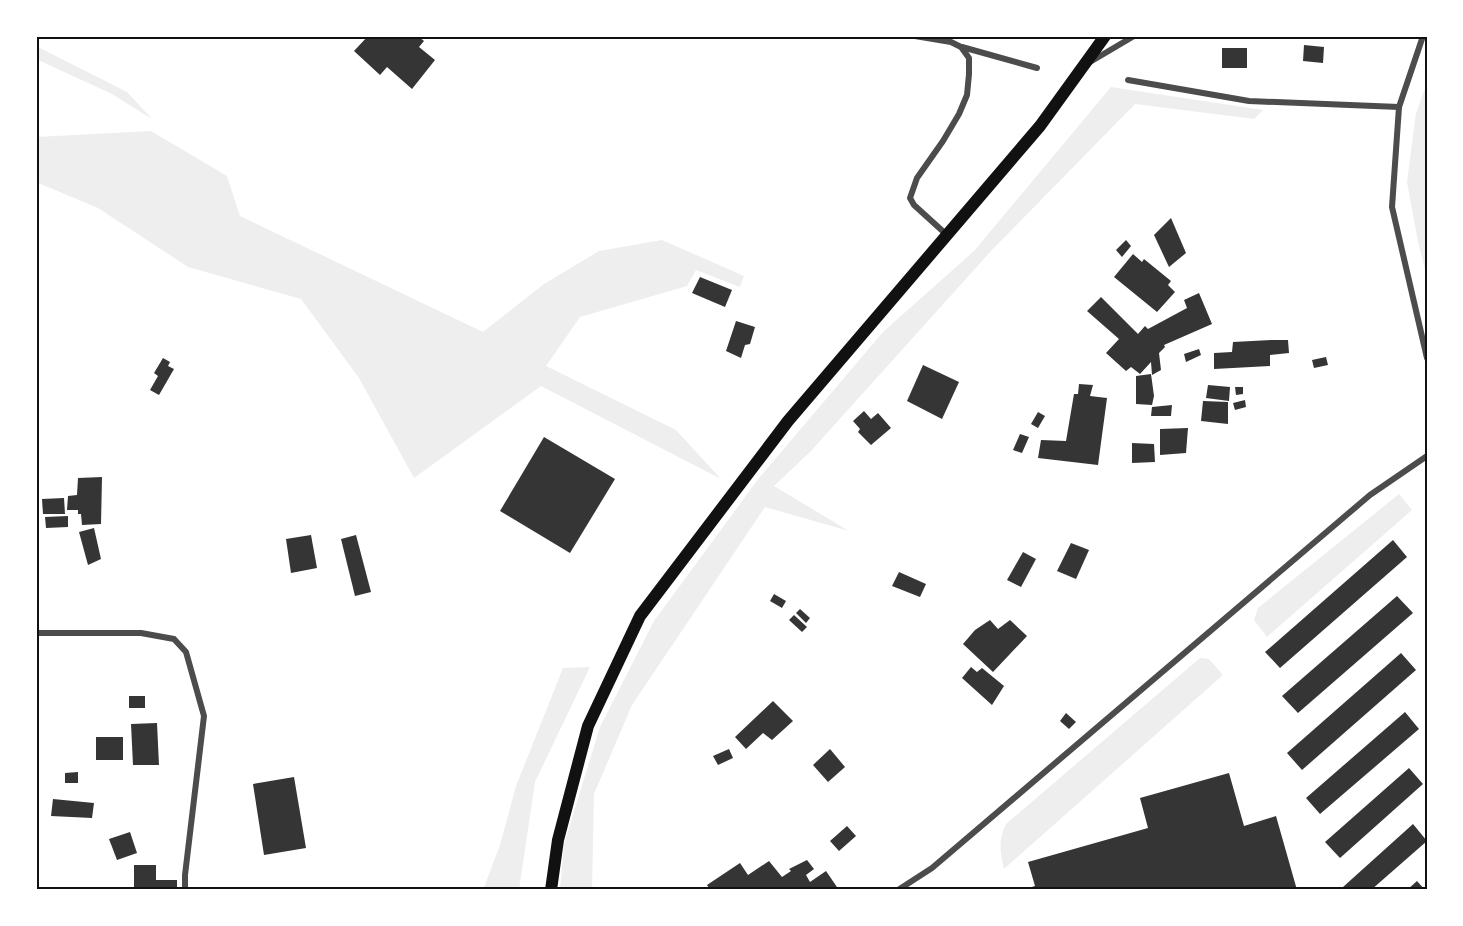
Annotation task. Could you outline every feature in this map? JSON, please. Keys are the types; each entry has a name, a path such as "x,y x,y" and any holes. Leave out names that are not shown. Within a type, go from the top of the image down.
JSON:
{"main road":[{"path":"551,890 558,840 588,726 640,616 788,421 1040,126 1105,36"}],"street":[{"path":"915,36 951,42 961,47 1037,68"},
{"path":"1084,65 1134,36"},
{"path":"1423,36 1399,107 1392,207 1409,289 1427,358"},
{"path":"947,235 914,205 910,198 917,178 943,141 967,95 969,58 961,47"},
{"path":"1128,80 1249,100 1399,107"},
{"path":"898,890 932,868 1370,495 1427,456"},
{"path":"36,633 141,633 174,639 186,652 204,716 184,874 185,890"}],"shaded area":[{"path":"36,46 127,92 152,119 112,94 36,59"},
{"path":"1427,83 1427,277 1407,182 1416,113"},
{"path":"1111,87 1263,110 1254,119 1135,104 991,251 810,452 774,486 849,531 765,507 632,705 594,794 592,890 560,890 564,844 600,727 654,621 759,478 883,332 974,251"},
{"path":"151,131 227,176 240,216 483,332 544,284 599,251 662,240 744,276 740,287 696,270 687,286 580,317 546,366 676,430 721,479 541,386 414,478 359,378 301,299 188,267 98,208 36,182 36,137"},
{"path":"1399,494 1412,510 1267,637 1254,620 1258,608"},
{"path":"1200,658 1209,659 1223,675 1004,869 1001,846 1006,824"},
{"path":"590,667 535,782 519,890 483,890 500,845 516,786 563,668"}],"building":[{"path":"368,36 418,36 424,41 419,47 435,60 412,89 387,67 380,75 354,51"},
{"path":"1304,45 1324,47 1323,63 1303,61"},
{"path":"1222,48 1247,48 1247,68 1222,68"},
{"path":"1171,218 1186,253 1169,267 1154,235"},
{"path":"1126,240 1131,246 1122,257 1116,250"},
{"path":"1133,254 1142,262 1144,259 1171,281 1168,285 1175,292 1157,312 1114,277"},
{"path":"700,277 732,290 725,307 692,293"},
{"path":"1199,293 1212,324 1164,345 1165,347 1159,353 1161,370 1152,375 1151,362 1140,374 1131,367 1126,371 1106,353 1119,339 1087,311 1101,297 1138,334 1145,326 1148,329 1187,308 1184,300"},
{"path":"736,321 755,327 750,344 745,345 741,358 726,351"},
{"path":"1288,340 1289,353 1270,355 1270,366 1214,369 1214,353 1232,352 1233,342"},
{"path":"1199,349 1201,355 1186,362 1184,354"},
{"path":"1326,357 1328,365 1314,368 1312,360"},
{"path":"163,358 170,362 168,366 174,369 159,395 150,390 158,376 154,373"},
{"path":"923,365 959,382 942,419 907,401"},
{"path":"1151,374 1154,396 1152,405 1136,404 1136,376"},
{"path":"1079,384 1093,385 1090,396 1107,398 1098,465 1038,458 1041,440 1066,441 1074,394 1078,394"},
{"path":"1208,385 1230,387 1229,401 1206,398"},
{"path":"1235,387 1243,387 1243,394 1236,395"},
{"path":"1245,400 1246,407 1235,410 1233,403"},
{"path":"1203,401 1228,402 1228,424 1201,421"},
{"path":"1172,405 1171,416 1151,416 1152,407"},
{"path":"864,411 871,419 878,413 891,428 871,445 858,432 860,429 853,421"},
{"path":"1038,412 1045,416 1038,428 1031,424"},
{"path":"1188,428 1186,453 1160,455 1160,429"},
{"path":"1020,434 1029,437 1022,453 1013,450"},
{"path":"544,437 615,479 570,553 500,511"},
{"path":"1132,443 1154,444 1155,462 1132,463"},
{"path":"102,477 101,524 82,525 81,514 78,514 78,510 67,510 68,496 77,495 78,478"},
{"path":"64,498 65,514 43,514 42,499"},
{"path":"68,516 68,527 46,528 45,517"},
{"path":"94,528 101,559 88,565 79,532"},
{"path":"311,535 317,568 291,573 286,539"},
{"path":"356,535 371,592 355,596 341,539"},
{"path":"1393,540 1407,557 1280,668 1265,652"},
{"path":"1071,543 1089,550 1076,579 1057,571"},
{"path":"1023,552 1036,559 1021,587 1007,580"},
{"path":"899,572 926,584 920,597 892,586"},
{"path":"774,594 786,601 782,608 770,601"},
{"path":"1397,596 1413,613 1298,713 1282,696"},
{"path":"800,609 810,618 806,623 796,613"},
{"path":"794,615 807,627 802,632 789,620"},
{"path":"990,620 998,629 1010,620 1027,636 993,672 963,644 975,630"},
{"path":"1401,653 1416,670 1302,770 1287,753"},
{"path":"971,667 977,672 982,668 1004,686 992,705 962,678"},
{"path":"129,696 145,696 145,708 129,708"},
{"path":"773,701 793,721 772,740 763,733 746,749 735,737"},
{"path":"1405,712 1419,729 1320,814 1306,798"},
{"path":"1066,713 1076,722 1069,729 1060,721"},
{"path":"157,723 159,765 133,765 131,724"},
{"path":"96,737 123,737 123,760 96,760"},
{"path":"729,749 733,758 718,765 713,756"},
{"path":"830,749 845,767 828,782 813,765"},
{"path":"1409,768 1423,784 1340,858 1325,842"},
{"path":"78,772 78,783 65,783 65,773"},
{"path":"1229,773 1244,826 1276,816 1297,890 1022,890 1035,886 1028,862 1148,828 1140,798"},
{"path":"294,777 306,848 264,855 253,784"},
{"path":"53,799 94,803 92,818 51,816"},
{"path":"1413,824 1427,841 1371,890 1345,890 1343,887"},
{"path":"847,826 856,836 839,851 830,841"},
{"path":"130,832 137,853 117,860 109,839"},
{"path":"807,860 814,869 806,875 810,882 826,871 839,890 710,890 707,885 740,863 748,875 769,861 782,877 791,871 789,869"},
{"path":"134,865 156,865 156,880 177,880 177,890 134,890"},
{"path":"1417,881 1425,890 1407,890"}]}
